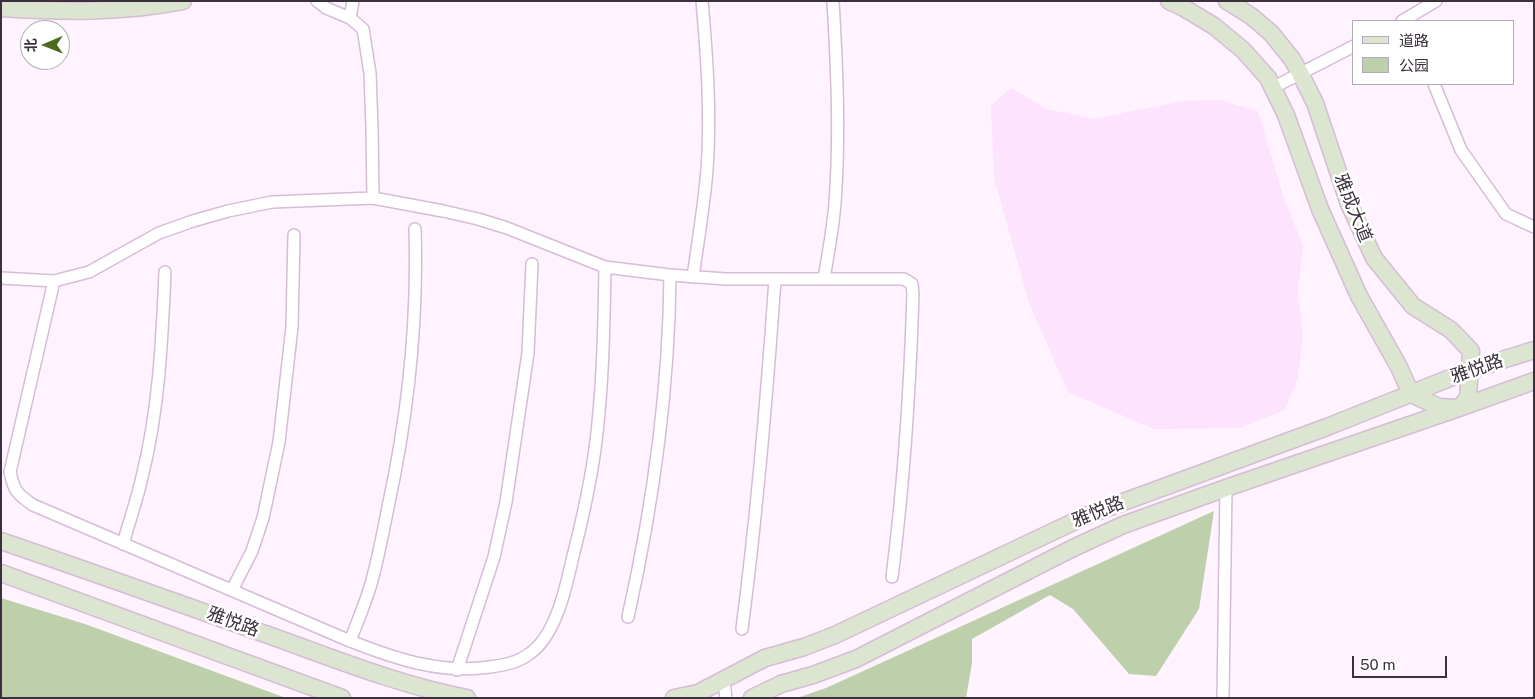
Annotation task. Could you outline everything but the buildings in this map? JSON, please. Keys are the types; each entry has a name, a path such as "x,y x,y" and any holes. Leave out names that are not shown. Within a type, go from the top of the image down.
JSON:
{"street":[{"path":"1,8 84,11 125,9 183,1"},
{"path":"317,1 326,8 350,18 363,29 370,73 373,198"},
{"path":"350,18 353,1"},
{"path":"693,277 707,169 708,111 702,1"},
{"path":"824,279 834,205 837,149 837,69 833,1"},
{"path":"1169,1 1214,26 1243,50 1268,78 1286,115 1320,208 1359,296 1399,368 1411,394 1439,406 1460,408"},
{"name":"雅成大道","path":"1227,1 1251,16 1271,33 1292,59 1315,103 1349,204 1374,258 1413,306 1451,330 1471,351 1468,398 1460,408"},
{"path":"1407,20 1436,1"},
{"path":"1272,88 1352,47"},
{"path":"1434,85 1461,150 1506,214 1534,227"},
{"path":"1,278 54,281 89,272 159,233 228,211 272,202 373,198 478,219 507,228 605,267 693,277 904,279 912,284 913,294 911,378 901,508 892,577"},
{"path":"350,641 371,585 396,471 406,410 413,345 417,278 415,229"},
{"path":"232,590 252,552 262,518 279,442 292,327 294,235"},
{"path":"457,670 494,556 506,502 528,353 532,264"},
{"path":"54,281 10,472 12,484 18,495 33,505 350,641 394,658 433,667 457,670 509,664 529,655 545,640 555,618 568,580 582,520 595,448 602,360 605,267"},
{"path":"122,544 142,477 154,413 161,358 165,272"},
{"path":"628,617 650,503 663,408 670,332 670,275"},
{"path":"742,629 761,458 775,279"},
{"name":"雅悦路","path":"674,698 698,694 765,658 804,647 835,634 1088,514 1327,427 1470,370 1534,350"},
{"name":"雅悦路","path":"752,698 781,684 813,675 856,659 1071,549 1123,525 1534,381"},
{"path":"1223,698 1226,488"},
{"name":"雅悦路","path":"1,542 103,576 384,676 467,698"},
{"name":"雅悦路","path":"1,573 342,698"},
{"path":"724,681 726,698"}],"shaded area":[{"path":"1011,88 1047,109 1094,119 1182,101 1219,100 1258,111 1283,195 1303,246 1298,291 1303,337 1298,378 1285,410 1240,428 1154,429 1068,392 1029,303 994,178 991,106"}],"green space":[{"path":"1214,511 1199,609 1156,676 1129,674 1073,609 1050,595 972,639 972,663 966,698 797,698 826,688"},
{"path":"1,598 85,624 286,698 1,698"}]}
